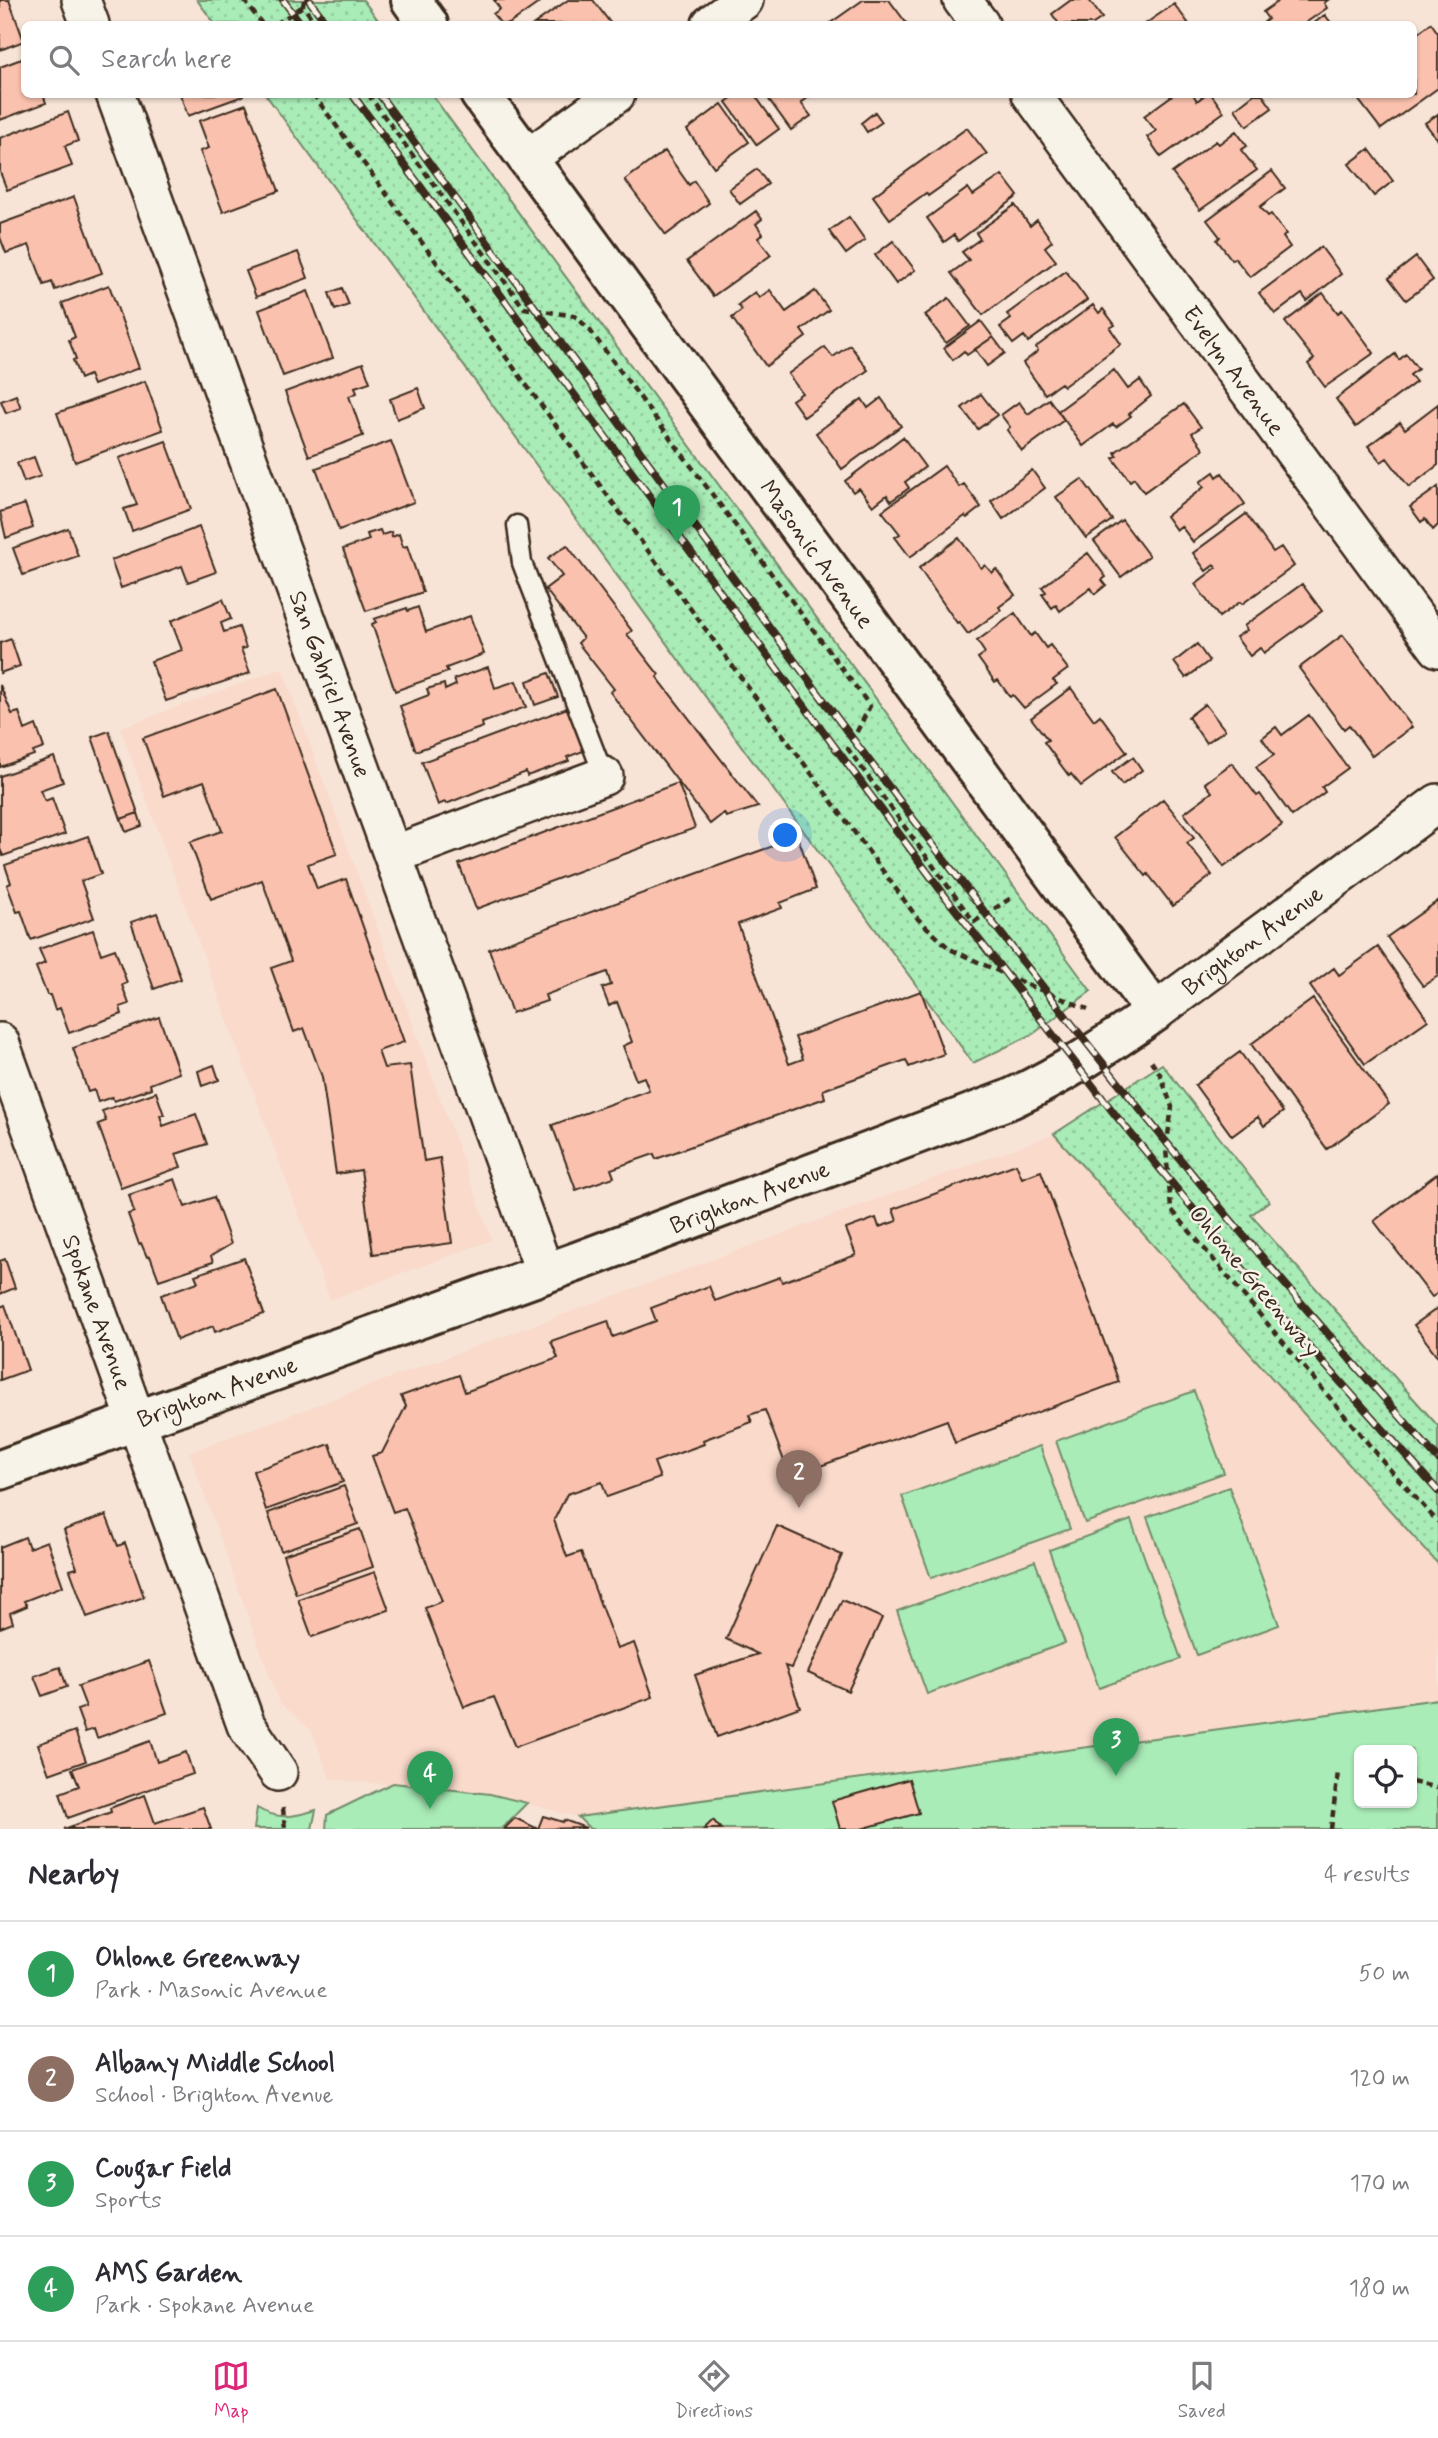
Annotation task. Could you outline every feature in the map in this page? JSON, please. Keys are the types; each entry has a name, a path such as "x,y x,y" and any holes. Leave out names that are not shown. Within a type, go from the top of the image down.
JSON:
{"street":[{"path":"81,0 89,21"},
{"path":"411,0 426,21"},
{"path":"715,21 744,0"},
{"path":"962,0 978,21"},
{"name":"San Gabriel Avenue","path":"116,98 545,1273"},
{"name":"Masonic Avenue","path":"483,98 1155,1012"},
{"path":"527,159 611,98"},
{"name":"Evelyn Avenue","path":"1034,98 1438,648"},
{"path":"393,855 604,776"},
{"name":"Brighton Avenue","path":"0,1470 545,1273 1010,1099 1045,1083 1102,1050 1438,803"},
{"name":"Spokane Avenue","path":"0,1042 246,1725 278,1772"}],"lane":[{"path":"517,526 522,563 604,776"}],"path":[{"path":"244,0 260,21"},
{"path":"280,21 303,3 314,21"},
{"name":"Ohlone Greenway","path":"316,98 918,919 950,949 1096,1012 1149,1056 1160,1074 1172,1107 1166,1149 1171,1209 1375,1452 1438,1522"},
{"path":"371,98 524,309 575,316 589,329 870,706 848,749 974,922 1011,898"},
{"path":"1331,1829 1339,1772"},
{"path":"1417,1783 1438,1788"}],"shaded area":[{"path":"282,668 492,1240 330,1300 120,728"},
{"path":"1054,1134 1438,1564 1438,1699 578,1817 490,1794 330,1779 312,1731 279,1702 189,1452"}],"green space":[{"path":"197,0 363,0 379,21 213,21"},
{"path":"268,98 434,98 1091,991 1033,1034 973,1063"},
{"path":"1162,1064 1269,1201 1251,1215 1438,1426 1438,1564 1054,1134"},
{"path":"1194,1391 1224,1473 1085,1523 1056,1441"},
{"path":"1040,1446 1070,1529 931,1578 902,1496"},
{"path":"1229,1487 1279,1625 1197,1655 1147,1517"},
{"path":"1131,1520 1181,1659 1099,1688 1049,1550"},
{"path":"1035,1561 1065,1643 927,1694 897,1611"},
{"path":"1438,1699 1438,1829 590,1829 578,1817"},
{"path":"393,1783 490,1794 527,1803 501,1829 326,1829 327,1815"},
{"path":"257,1808 286,1816 316,1810 312,1829 254,1829"}],"building":[{"path":"0,0 9,0 21,33 21,42 0,50"},
{"path":"494,0 543,0 513,21 499,21 493,14 500,9"},
{"path":"568,0 593,0 609,21 538,21"},
{"path":"863,0 889,0 905,21 833,21"},
{"path":"1071,0 1089,0 1102,18 1098,21 1057,21 1052,14"},
{"path":"1280,0 1328,0 1324,3 1327,8 1308,21 1266,21 1268,19 1263,12"},
{"path":"1174,4 1187,21 1149,21"},
{"path":"1325,15 1330,21 1317,21"},
{"path":"1431,23 1438,33 1438,88 1381,129 1358,99 1417,98 1417,34"},
{"path":"21,59 21,98 44,98 46,103 0,120 0,67"},
{"path":"181,98 238,98 188,116"},
{"path":"732,98 757,98 779,129 757,145 726,102"},
{"path":"768,98 808,98 801,103 811,116 791,130"},
{"path":"1169,98 1195,98 1197,101 1201,98 1214,98 1224,112 1161,157 1147,137 1156,131 1144,116"},
{"path":"1249,98 1265,98 1272,108 1247,126 1235,109"},
{"path":"246,104 279,191 223,212 200,151 209,148 199,121"},
{"path":"722,104 749,142 714,167 687,130"},
{"path":"68,112 78,141 65,146 72,166 7,190 0,172 0,138"},
{"path":"875,112 882,122 867,132 861,123"},
{"path":"1438,114 1438,140 1425,123"},
{"path":"967,128 987,154 890,219 873,196"},
{"path":"1236,131 1247,146 1241,150 1257,170 1200,210 1172,173 1216,141 1219,144"},
{"path":"1369,149 1393,181 1374,196 1349,164"},
{"path":"665,151 689,185 694,181 709,203 666,235 625,180"},
{"path":"757,169 768,184 740,204 729,189"},
{"path":"1272,171 1285,188 1260,207 1268,216 1271,214 1286,234 1283,237 1290,247 1250,277 1235,258 1232,260 1217,240 1220,237 1207,220"},
{"path":"1002,175 1018,196 958,241 954,235 944,242 927,218 968,188 973,195"},
{"path":"74,197 102,273 55,290 52,282 44,285 29,245 6,253 0,237 0,224"},
{"path":"1015,205 1030,226 1037,220 1052,241 1045,247 1056,261 983,315 951,273 969,260 962,252 980,239 976,233"},
{"path":"756,211 762,219 756,224 763,234 758,238 771,255 713,296 687,261"},
{"path":"849,217 865,240 846,254 829,231"},
{"path":"893,241 915,270 896,284 875,255"},
{"path":"1321,247 1341,274 1307,301 1302,294 1275,314 1259,293"},
{"path":"298,252 308,278 256,297 246,271"},
{"path":"1416,257 1433,280 1406,300 1389,278"},
{"path":"1066,271 1087,300 1028,342 1024,336 1013,344 1000,327 1011,319 1007,314"},
{"path":"109,285 139,368 93,385 89,375 80,379 69,340 75,337 62,303"},
{"path":"342,288 349,305 335,310 329,293"},
{"path":"770,290 786,312 815,291 829,310 801,330 806,337 766,366 732,318 742,310 738,305 755,292 759,298"},
{"path":"308,291 333,358 283,376 259,310"},
{"path":"1323,293 1338,313 1342,310 1374,353 1325,387 1308,364 1314,359 1285,322"},
{"path":"949,298 970,326 946,343 925,315"},
{"path":"1093,305 1099,313 1103,309 1115,325 1110,328 1121,344 1064,386 1061,383 1045,394 1023,363 1038,351 1036,347"},
{"path":"981,321 993,337 967,355 964,351 953,360 944,348"},
{"path":"993,337 1005,353 987,366 975,349"},
{"path":"850,345 868,370 804,417 792,400 802,393 788,374 825,347 833,357"},
{"path":"1395,354 1399,360 1406,354 1418,369 1410,375 1416,382 1356,427 1336,399"},
{"path":"363,363 370,382 355,387 357,393 349,396 363,436 309,456 285,392"},
{"path":"1114,370 1128,389 1140,380 1151,396 1129,414 1131,416 1116,427 1113,424 1083,446 1058,411"},
{"path":"145,381 163,430 75,462 57,413"},
{"path":"418,388 425,408 397,419 390,399"},
{"path":"981,394 997,415 978,429 962,408"},
{"path":"16,395 21,408 6,413 1,401"},
{"path":"881,398 901,426 842,469 816,433 862,399 868,408"},
{"path":"1049,399 1064,420 1022,451 1007,430 1010,427 1001,415 1019,402 1028,414"},
{"path":"1184,404 1201,427 1192,433 1204,449 1144,492 1134,478 1130,481 1113,458 1117,456 1115,452"},
{"path":"1438,404 1438,465 1409,487 1387,458 1381,462 1368,446 1400,422 1405,429"},
{"path":"903,437 925,467 905,482 909,488 891,501 887,495 873,506 859,488 853,492 845,481"},
{"path":"166,441 191,509 132,531 124,509 137,505 119,458"},
{"path":"391,441 414,502 339,530 316,468"},
{"path":"34,457 41,476 24,482 17,463"},
{"path":"944,466 959,487 964,484 981,507 910,557 895,537 900,534 882,511"},
{"path":"1032,470 1045,488 1003,519 991,501"},
{"path":"1214,472 1217,477 1222,473 1245,504 1193,542 1181,526 1176,530 1166,516 1204,487 1200,482"},
{"path":"1082,479 1112,520 1086,538 1056,497"},
{"path":"1438,487 1438,525 1433,530 1425,519 1421,522 1410,507"},
{"path":"25,504 33,528 6,538 0,512"},
{"path":"1246,514 1273,552 1281,547 1294,566 1242,604 1240,602 1219,617 1195,584 1216,568 1214,565 1206,571 1193,553"},
{"path":"1122,520 1149,556 1121,577 1094,541"},
{"path":"199,527 216,572 188,582 182,566 121,588 111,560"},
{"path":"68,528 78,556 23,575 13,548"},
{"path":"380,530 382,535 391,532 392,537 399,534 403,547 407,546 423,592 366,611 343,549 369,540 367,534"},
{"path":"959,538 981,568 985,565 992,573 996,569 1015,595 999,607 1001,610 968,634 959,622 957,623 919,568"},
{"path":"567,545 632,631 627,634 659,675 657,677 758,807 726,817 724,813 710,824 610,692 614,689 578,643 583,638 545,589 562,576 548,558"},
{"path":"1088,553 1106,577 1102,580 1106,585 1095,594 1091,588 1060,611 1056,605 1052,608 1042,594 1046,592 1042,587"},
{"path":"1302,584 1322,611 1264,653 1260,648 1250,656 1236,637 1247,630 1244,626"},
{"path":"223,599 231,619 221,623 224,632 239,627 246,648 241,649 250,673 166,701 151,661 182,650 171,621"},
{"path":"418,607 426,632 470,616 484,654 446,668 448,672 395,691 372,624 376,622 374,619"},
{"path":"1015,613 1031,636 1035,633 1046,648 1050,645 1068,669 1053,680 1057,684 1024,708 1013,695 1010,697 998,680 995,682 978,658 985,653 977,641"},
{"path":"1343,635 1412,727 1372,756 1349,725 1344,729 1299,668"},
{"path":"11,639 20,666 0,673 0,643"},
{"path":"1197,644 1209,661 1186,678 1174,662"},
{"path":"488,667 495,688 516,681 526,707 482,723 483,727 416,751 400,706 429,695 427,689 444,684 445,690 456,685 454,679"},
{"path":"549,673 558,697 535,705 527,681"},
{"path":"0,685 12,714 19,712 25,730 36,725 44,748 33,752 34,755 0,767"},
{"path":"1071,688 1094,720 1100,715 1127,752 1081,786 1071,774 1069,776 1044,742 1048,740 1031,718"},
{"path":"277,689 337,854 308,864 317,889 346,879 404,1042 378,1051 384,1068 410,1065 424,1161 440,1158 452,1243 373,1254 361,1170 336,1174 322,1077 304,1028 294,1032 271,968 291,961 262,880 211,899 190,842 222,831 204,781 164,796 143,738"},
{"path":"1205,704 1225,730 1206,743 1188,717"},
{"path":"570,707 586,750 567,757 569,761 527,776 526,772 438,805 422,762"},
{"path":"1309,715 1348,768 1322,787 1325,792 1292,816 1256,767 1274,755 1262,738 1276,727 1282,735"},
{"path":"109,731 138,813 121,819 92,737"},
{"path":"54,757 63,782 40,790 45,801 52,798 65,834 3,856 0,849 0,776"},
{"path":"1133,757 1142,770 1122,785 1112,772"},
{"path":"1232,763 1257,796 1260,794 1282,825 1224,867 1184,813 1212,792 1205,783"},
{"path":"678,783 695,828 476,909 459,864"},
{"path":"1163,799 1194,838 1187,843 1212,875 1173,906 1115,837"},
{"path":"138,813 142,826 126,832 121,819"},
{"path":"88,836 101,874 81,881 94,918 31,940 21,911 17,912 7,885 11,883 5,865"},
{"path":"798,837 816,889 780,903 782,908 738,924 789,1064 803,1059 795,1037 921,991 944,1054 909,1067 906,1060 823,1090 825,1098 656,1159 654,1154 611,1169 614,1177 576,1190 552,1125 649,1090 644,1077 636,1080 623,1046 632,1042 617,1002 609,1006 602,988 611,985 607,972 545,995 547,1001 512,1013 489,949"},
{"path":"1438,901 1438,976 1423,986 1387,937"},
{"path":"157,913 181,979 154,989 131,922"},
{"path":"93,930 101,954 115,949 127,983 122,985 129,1004 120,1007 122,1014 69,1033 60,1008 55,1010 36,967 45,963 39,949"},
{"path":"1378,947 1428,1020 1365,1064 1310,986 1334,968 1339,975"},
{"path":"1313,999 1389,1104 1327,1149 1251,1044"},
{"path":"159,1017 179,1073 150,1084 151,1088 114,1101 112,1097 98,1102 94,1090 88,1092 73,1048"},
{"path":"1240,1052 1283,1112 1264,1126 1258,1117 1232,1136 1195,1085"},
{"path":"214,1065 219,1080 202,1086 198,1071"},
{"path":"156,1092 164,1115 160,1115 163,1126 196,1114 207,1144 176,1154 181,1167 121,1188 98,1124 106,1121 102,1111"},
{"path":"1016,1164 1022,1178 1041,1171 1119,1382 955,1443 947,1420 790,1477 765,1410 749,1415 752,1422 703,1440 704,1444 654,1462 660,1478 607,1497 602,1482 567,1494 554,1520 567,1557 581,1552 617,1649 634,1643 653,1697 515,1747 494,1697 464,1707 425,1608 442,1601 405,1508 393,1512 372,1456 382,1453 406,1406 401,1396 459,1375 465,1392 558,1358 551,1341 608,1321 613,1337 656,1321 651,1308 709,1286 715,1301 780,1277 782,1282 856,1255 846,1229 876,1218 879,1227 897,1221 893,1209"},
{"path":"1438,1173 1438,1293 1432,1297 1374,1221"},
{"path":"175,1179 185,1207 214,1197 231,1244 211,1256 213,1262 159,1280 150,1256 147,1257 141,1243 139,1244 128,1214 134,1212 129,1195"},
{"path":"244,1258 264,1314 215,1332 213,1326 177,1340 161,1295 198,1282 195,1275"},
{"path":"5,1259 15,1288 0,1294 0,1261"},
{"path":"5,1305 28,1370 0,1380 0,1307"},
{"path":"1438,1308 1438,1357 1414,1325"},
{"path":"330,1444 343,1482 266,1510 253,1471"},
{"path":"344,1486 358,1524 281,1551 268,1513"},
{"path":"106,1515 118,1546 125,1543 144,1597 87,1617 70,1570 77,1568 64,1530"},
{"path":"777,1526 842,1555 791,1668 785,1666 800,1707 717,1737 695,1675 758,1654 726,1639"},
{"path":"360,1529 373,1567 296,1594 283,1555"},
{"path":"25,1537 29,1548 47,1541 63,1586 24,1601 27,1606 10,1613 13,1623 0,1628 0,1547"},
{"path":"375,1572 389,1610 312,1637 298,1599"},
{"path":"842,1600 882,1618 848,1691 808,1673"},
{"path":"149,1661 167,1713 97,1738 94,1729 85,1732 77,1710 86,1707 78,1686"},
{"path":"60,1667 67,1687 42,1696 34,1676"},
{"path":"75,1731 86,1761 49,1774 38,1744"},
{"path":"150,1741 157,1762 186,1752 193,1774 68,1818 60,1793 79,1786 72,1769"},
{"path":"909,1779 919,1813 861,1829 840,1829 832,1801"},
{"path":"145,1795 155,1823 203,1807 211,1829 64,1829 111,1812 110,1808"},
{"path":"543,1816 563,1822 564,1820 586,1828 538,1829"},
{"path":"515,1818 538,1829 504,1829"},
{"path":"713,1820 721,1829 704,1829"}],"railway":[{"path":"283,0 299,21"},
{"path":"309,0 325,21"},
{"path":"355,98 945,896 1117,1117 1287,1322 1438,1491"},
{"path":"382,98 751,602 1036,979 1208,1193 1438,1459"}],"place":[{"name":"Ohlone Greenway","path":"677,543"},
{"name":"Albany Middle School","path":"799,1508"},
{"name":"Cougar Field","path":"1116,1776"},
{"name":"AMS Garden","path":"430,1809"}]}
